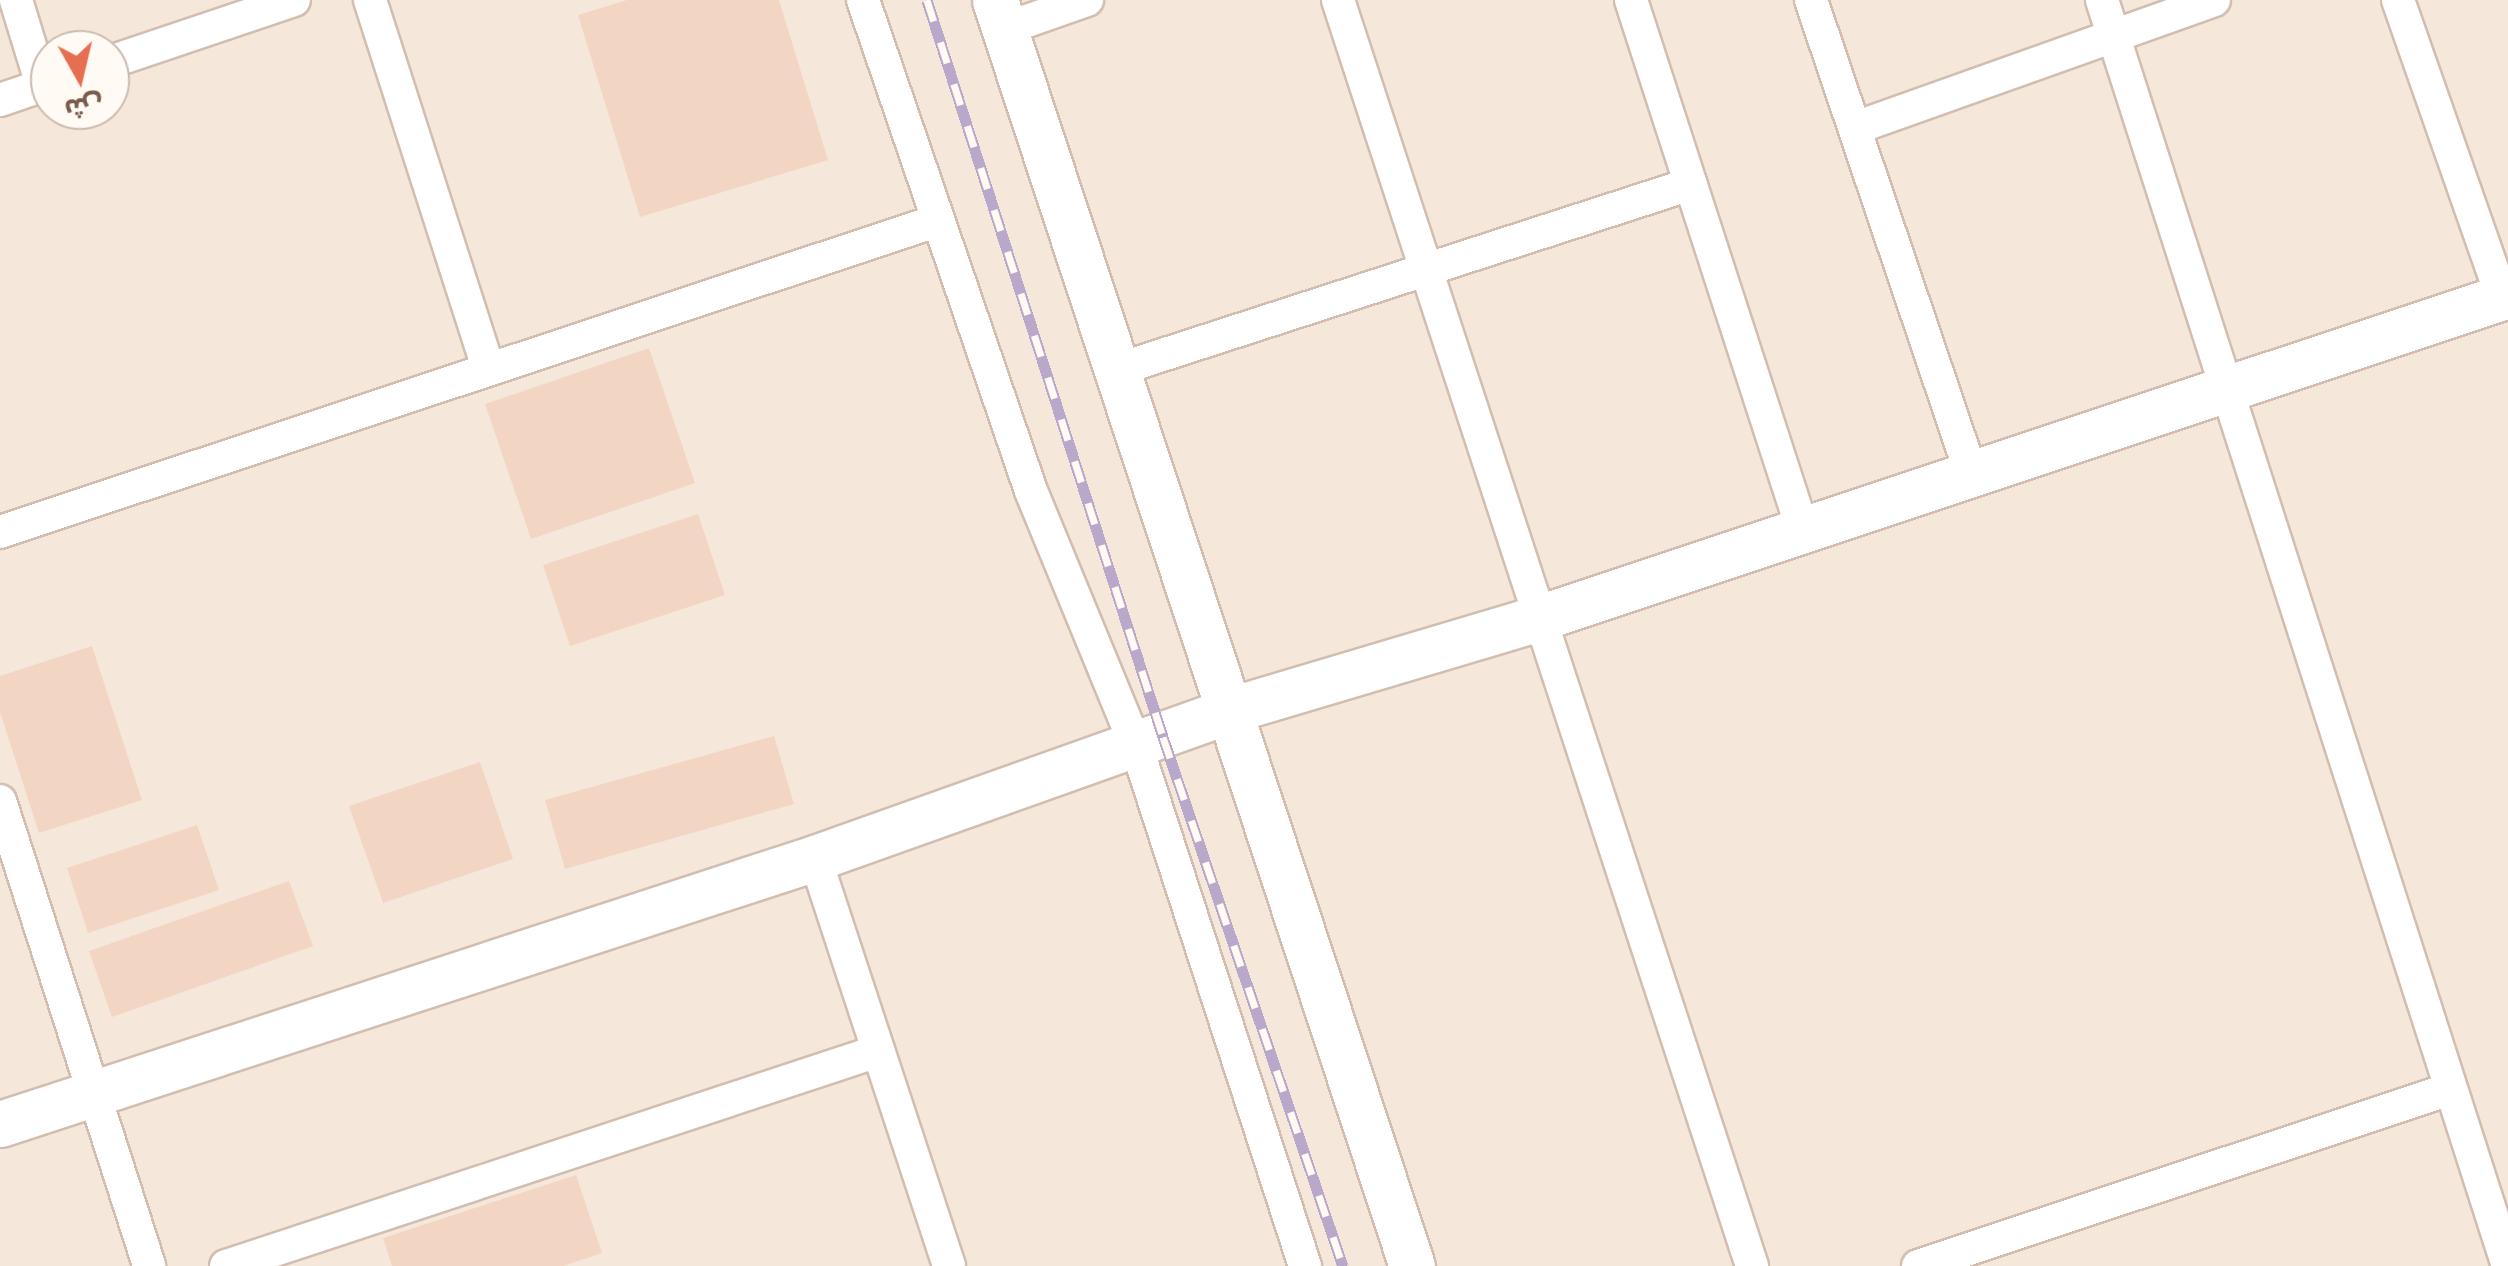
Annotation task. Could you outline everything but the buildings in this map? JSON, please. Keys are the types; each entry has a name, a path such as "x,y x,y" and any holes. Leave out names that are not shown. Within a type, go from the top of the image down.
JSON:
{"main road":[{"path":"1000,14 1412,1266"},
{"path":"0,1124 814,858 1138,748 1228,711 1542,617 2228,392 2505,296"}],"street":[{"path":"16,0 30,39"},
{"path":"130,55 294,0"},
{"path":"370,0 488,367"},
{"path":"863,0 933,222 1075,612 1138,748 1305,1266"},
{"path":"1000,14 1088,0"},
{"path":"1338,0 1752,1266"},
{"path":"1631,0 1803,531"},
{"path":"1811,0 1972,476"},
{"path":"2102,0 2447,1090 2508,1266"},
{"path":"1855,128 2214,0"},
{"path":"2398,0 2505,296"},
{"path":"0,100 30,90"},
{"path":"1116,370 1426,266 1691,184"},
{"path":"0,532 933,222"},
{"path":"0,801 149,1266"},
{"path":"814,858 949,1266"},
{"path":"226,1266 878,1051"},
{"path":"1918,1266 2447,1090"}],"shaded area":[{"path":"0,0 2508,0 2508,1266 0,1266"}],"railway":[{"path":"927,0 1163,737 1343,1266"}]}
